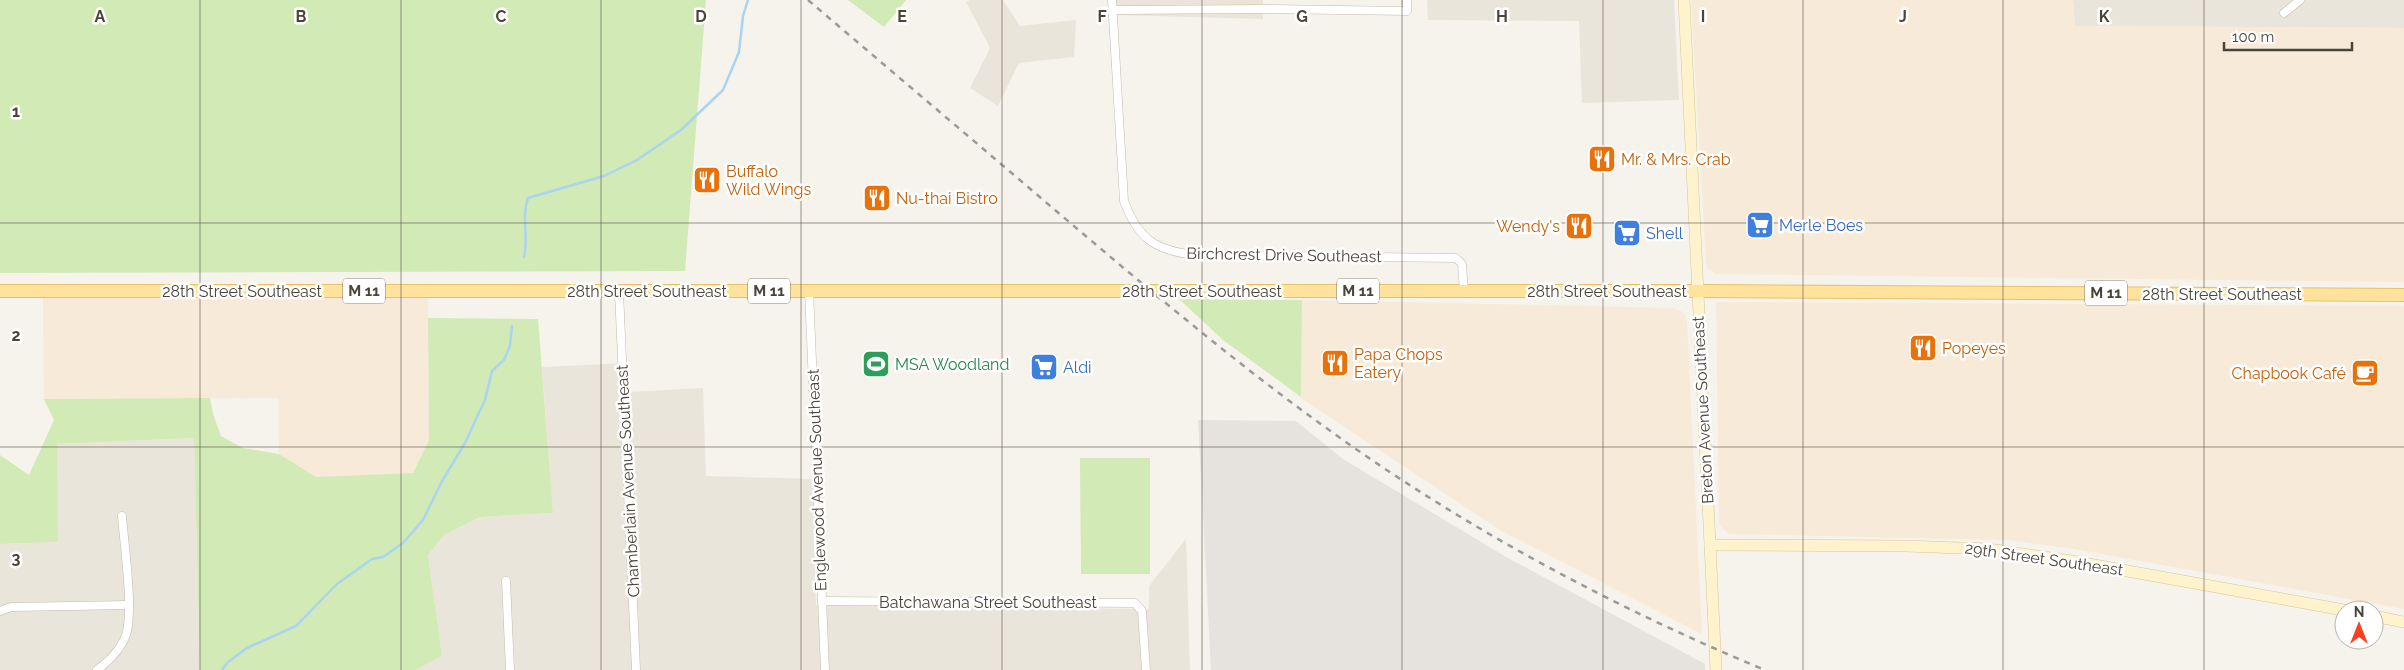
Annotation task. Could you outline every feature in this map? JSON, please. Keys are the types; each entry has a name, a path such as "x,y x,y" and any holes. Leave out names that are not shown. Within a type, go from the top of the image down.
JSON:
{"main road":[{"name":"Breton Avenue Southeast","path":"1684,0 1716,670"},
{"name":"28th Street Southeast","path":"0,291 1697,291 2404,295"},
{"name":"29th Street Southeast","path":"1710,545 1915,546 1988,549 2072,561 2334,608"},
{"path":"2384,618 2404,622"}],"street":[{"name":"Birchcrest Drive Southeast","path":"1112,0 1124,202 1135,225 1150,242 1171,252 1194,256 1456,258 1462,264 1464,291"},
{"path":"1187,0 1187,9"},
{"path":"1264,0 1264,9"},
{"path":"1112,10 1264,9 1407,11 1407,0"},
{"path":"2284,13 2300,0"},
{"name":"Englewood Avenue Southeast","path":"809,290 825,670"},
{"name":"Chamberlain Avenue Southeast","path":"619,292 636,670"},
{"path":"97,670 114,656 126,635 128,605 122,516"},
{"path":"506,581 510,670"},
{"name":"Batchawana Street Southeast","path":"822,601 1135,603 1142,611 1146,670"},
{"path":"0,611 11,607 128,605"}],"shaded area":[{"path":"970,0 1003,0 1020,26 1076,20 1074,57 1019,63 998,106 970,88 990,48 966,2"},
{"path":"1116,0 1263,0 1263,19 1117,15"},
{"path":"1427,0 1674,0 1679,100 1582,103 1579,21 1428,20"},
{"path":"1691,0 2073,0 2075,26 2404,28 2404,282 1715,274 1707,268 1706,261"},
{"path":"2073,0 2404,0 2404,28 2075,26"},
{"path":"428,296 429,440 413,473 316,477 279,454 279,398 44,399 43,298"},
{"path":"1302,300 1674,308 1681,311 1685,315 1687,324 1702,634 1500,530 1301,398"},
{"path":"1716,302 2404,306 2404,609 2384,605 2384,600 2355,600 2075,549 2009,540 1729,534 1719,525"},
{"path":"628,363 628,392 703,388 706,476 813,479 816,605 1149,609 1149,586 1186,539 1190,670 416,670 442,656 428,555 444,535 480,517 553,513 542,367"},
{"path":"1198,420 1296,421 1343,459 1508,558 1705,664 1705,670 1211,670"},
{"path":"194,438 200,670 0,670 0,544 58,542 56,444"}],"green space":[{"path":"0,0 706,0 685,271 0,273"},
{"path":"848,0 906,0 884,27"},
{"path":"1179,299 1302,300 1301,397 1223,340"},
{"path":"428,318 538,319 553,513 480,517 444,535 428,555 442,656 416,670 200,670 194,438 57,444 58,542 0,544 0,455 29,475 54,420 44,399 210,398 213,414 221,436 243,448 279,454 316,477 413,473 429,440"},
{"path":"1080,458 1150,458 1150,574 1081,574"}],"waterway":[{"path":"524,257 526,242 525,213 528,198 604,176 637,160 681,130 723,90 739,52 743,16 748,0"},
{"path":"222,670 228,662 247,648 296,626 337,584 372,559 383,557 403,543 423,520 441,483 465,443 485,400 492,371 504,360 510,346 512,326"}],"railway":[{"path":"808,0 1159,297 1264,382 1336,435 1438,503 1544,565 1653,620 1765,670"}],"place":[{"name":"Mr. & Mrs. Crab","path":"1602,159"},
{"name":"Buffalo Wild Wings","path":"707,180"},
{"name":"Nu-thai Bistro","path":"877,198"},
{"name":"Merle Boes","path":"1760,225"},
{"name":"Wendy's","path":"1579,226"},
{"name":"Shell","path":"1627,233"},
{"name":"Popeyes","path":"1923,348"},
{"name":"Papa Chops Eatery","path":"1335,363"},
{"name":"MSA Woodland","path":"876,364"},
{"name":"Aldi","path":"1044,367"},
{"name":"Chapbook Café","path":"2365,373"}]}
